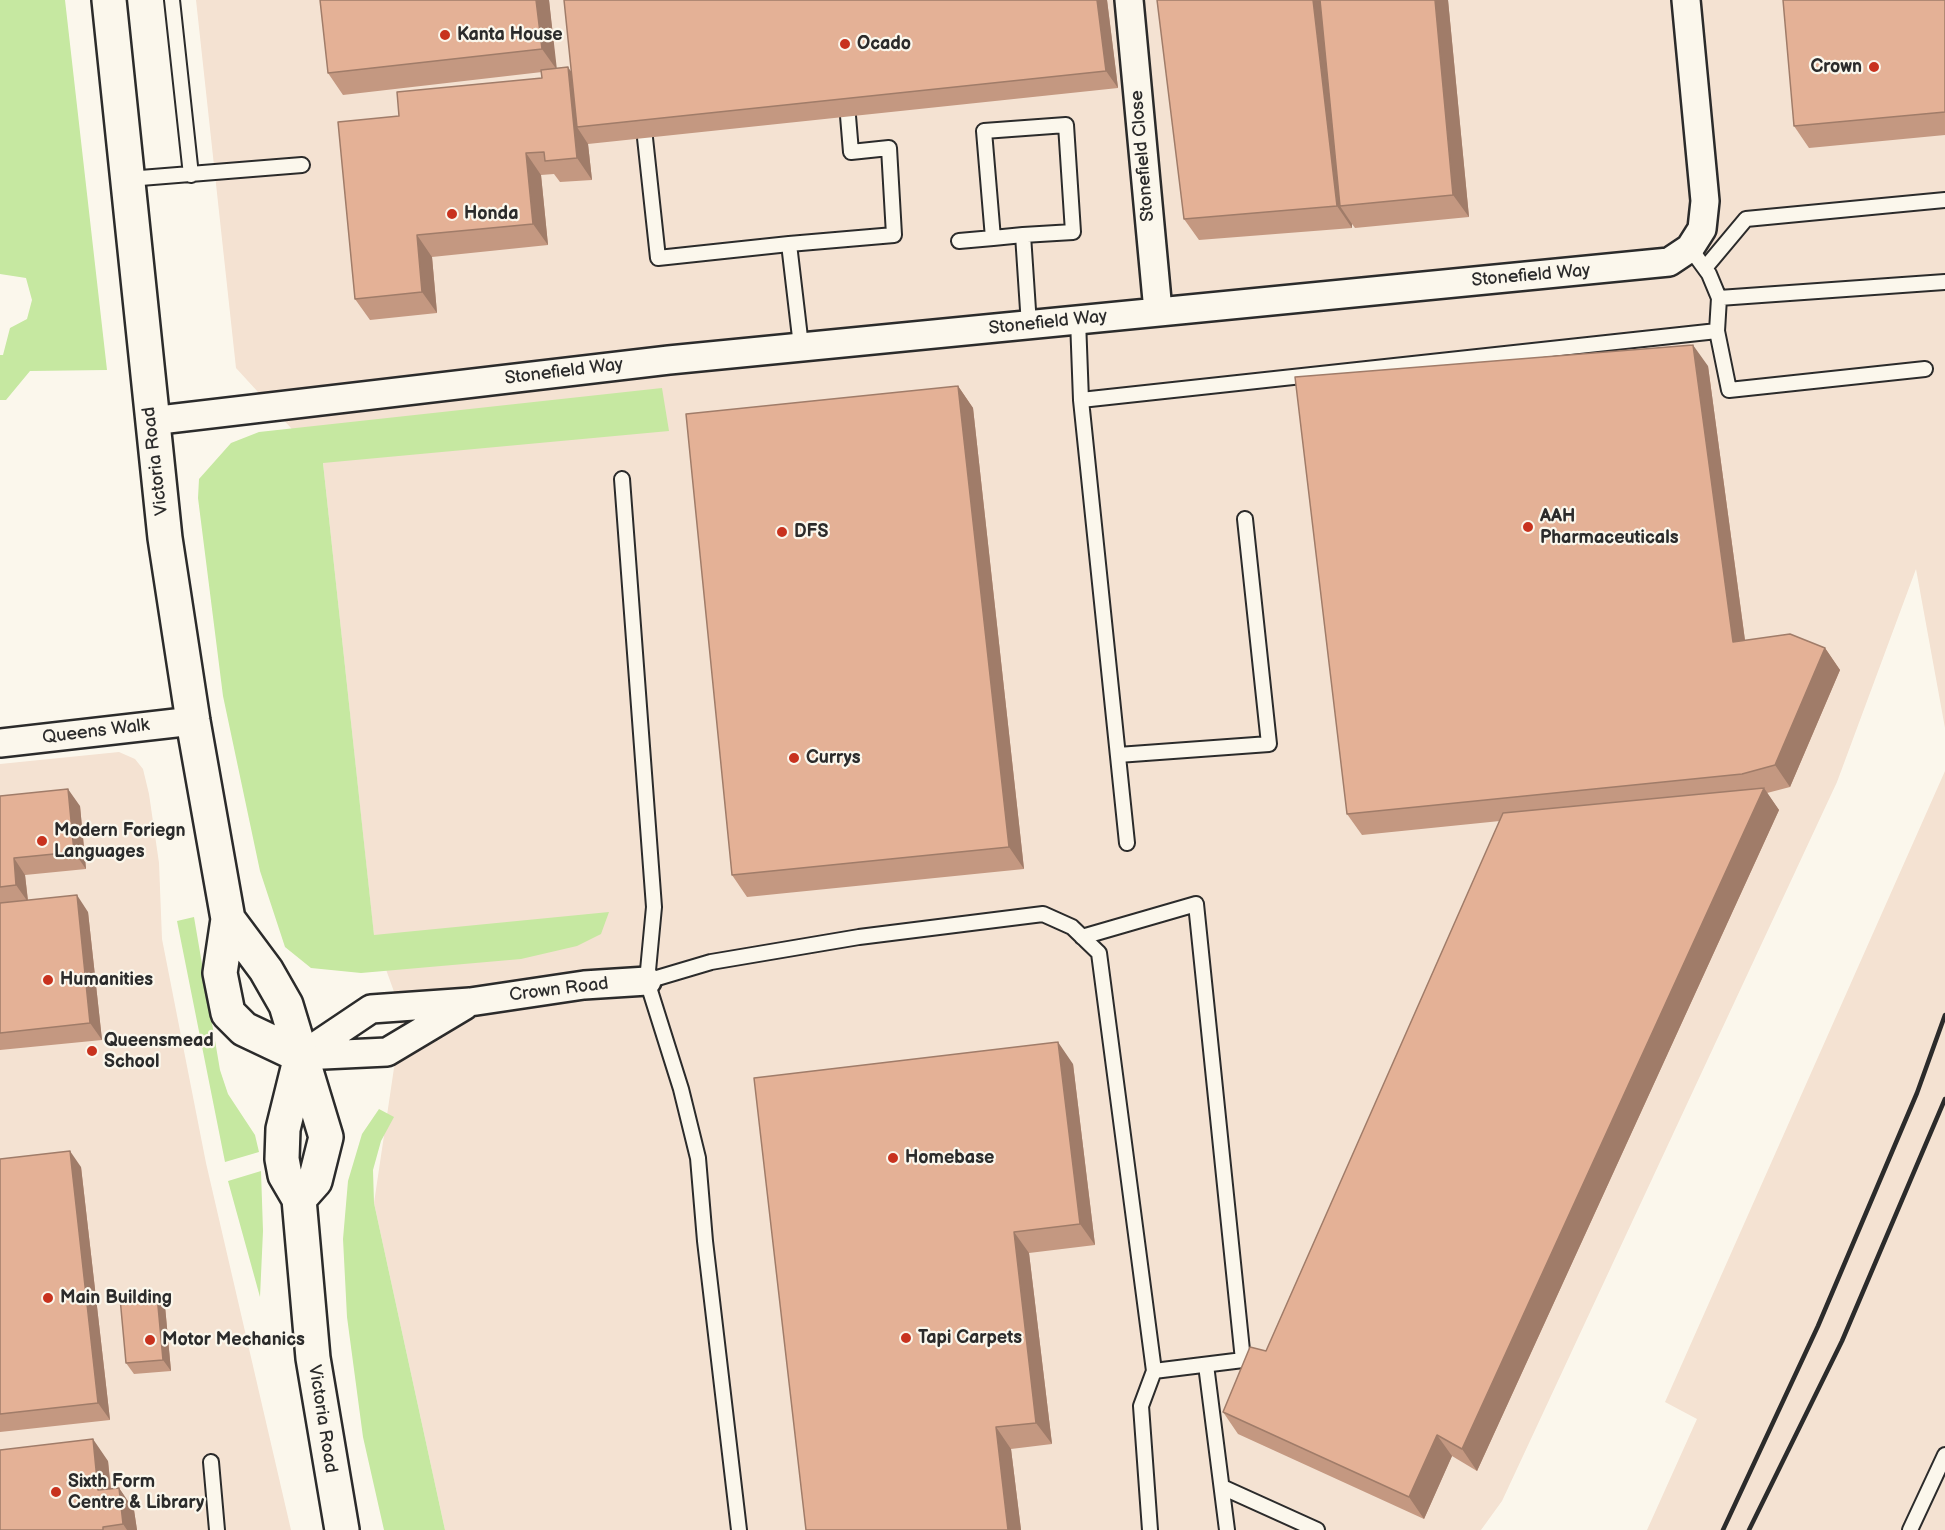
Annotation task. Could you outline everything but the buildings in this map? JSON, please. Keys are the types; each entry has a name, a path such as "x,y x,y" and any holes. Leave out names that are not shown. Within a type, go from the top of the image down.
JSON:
{"street":[{"name":"Victoria Road","path":"109,0 151,421 165,538 193,721 228,919 220,973 228,1013 244,1029 301,1056"},
{"name":"Stonefield Close","path":"1129,0 1158,311"},
{"path":"1686,0 1705,201 1697,258"},
{"name":"Stonefield Way","path":"151,421 801,346 1697,258"},
{"name":"Queens Walk","path":"0,743 193,721"},
{"name":"Victoria Road","path":"228,919 266,970 286,1005 326,1137 315,1180 299,1199"},
{"name":"Crown Road","path":"301,1056 371,1009 470,1002 584,985 647,981"},
{"name":"Crown Road","path":"301,1056 387,1052 470,1002"},
{"name":"Victoria Road","path":"301,1056 283,1129 282,1159 285,1175 299,1199 313,1358 342,1530"}],"lane":[{"path":"172,0 191,175"},
{"path":"645,138 658,258 894,235 889,148 851,152 848,116"},
{"path":"959,241 1073,232 1066,125 984,131 993,238"},
{"path":"126,179 302,165"},
{"path":"1925,369 1729,390 1717,331 1719,298 1697,258 1746,219 1945,200"},
{"path":"1023,235 1029,325"},
{"path":"789,244 801,346"},
{"path":"1719,298 1945,282"},
{"path":"1078,320 1081,400 1127,843"},
{"path":"1081,400 1717,331"},
{"path":"622,480 654,907 647,981 681,1089 698,1158 705,1241 739,1530"},
{"path":"1118,755 1269,744 1245,519"},
{"path":"1082,937 1196,904 1243,1360 1154,1371"},
{"path":"647,981 711,962 996,918 1043,914 1072,927 1099,953 1154,1371 1141,1406 1150,1530"},
{"path":"1206,1365 1227,1530"},
{"path":"1910,1530 1945,1455"},
{"path":"211,1462 217,1530"},
{"path":"1222,1487 1317,1530"}],"shaded area":[{"path":"196,0 1945,0 1945,728 1916,569 1837,782 1502,1501 1481,1530 445,1530 374,1203 402,1014 374,936 323,463 236,368"},
{"name":"Queensmead School","path":"119,752 135,759 143,769 149,794 159,863 162,939 206,1163 291,1530 0,1530 0,764"},
{"path":"1945,771 1945,1530 1647,1530 1697,1419 1665,1402"}],"green space":[{"path":"0,0 65,0 107,370 30,371 6,400 0,400 0,355 3,355 10,328 27,319 32,300 26,278 0,274"},
{"path":"662,388 669,431 323,463 374,935 609,912 601,934 577,946 521,959 361,973 311,968 285,947 260,871 223,696 198,498 199,479 231,443 259,432"},
{"path":"194,917 220,1070 228,1094 255,1135 259,1152 225,1162 177,921"},
{"path":"379,1109 394,1117 381,1141 373,1170 374,1203 445,1530 384,1530 363,1437 347,1317 343,1239 348,1181 362,1134"},
{"path":"261,1171 263,1231 260,1297 228,1181"}],"railway":[{"path":"1723,1530 1818,1326 1917,1093 1945,1015"},
{"path":"1749,1530 1842,1341 1945,1099"}],"place":[{"name":"Kanta House","path":"445,35"},
{"name":"Ocado","path":"845,44"},
{"name":"Crown","path":"1874,67"},
{"name":"Honda","path":"452,214"},
{"name":"AAH Pharmaceuticals","path":"1528,527"},
{"name":"DFS","path":"782,532"},
{"name":"Currys","path":"794,758"},
{"name":"Modern Foriegn Languages","path":"42,841"},
{"name":"Humanities","path":"48,980"},
{"name":"Queensmead School","path":"92,1051"},
{"name":"Homebase","path":"893,1158"},
{"name":"Main Building","path":"48,1298"},
{"name":"Tapi Carpets","path":"906,1338"},
{"name":"Motor Mechanics","path":"150,1340"},
{"name":"Sixth Form Centre & Library","path":"56,1492"}]}
